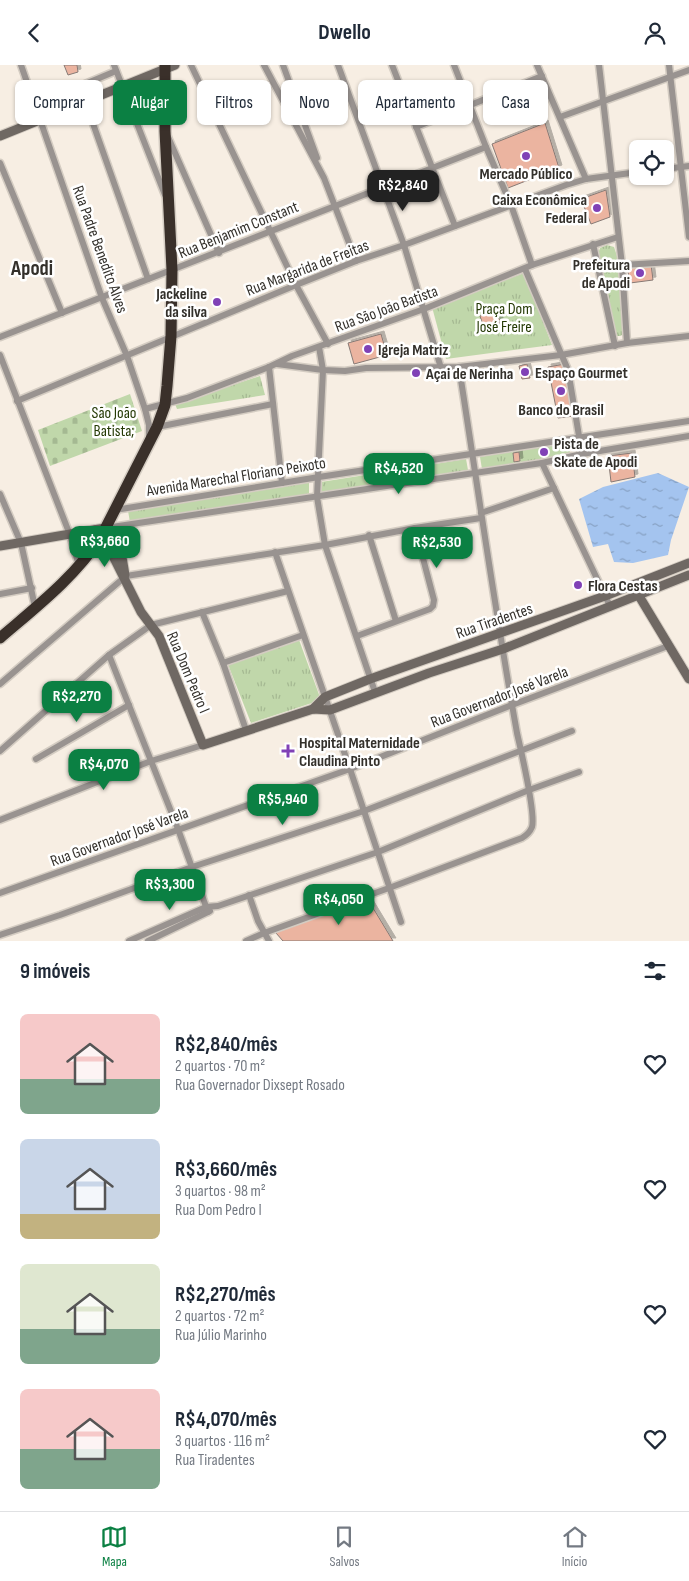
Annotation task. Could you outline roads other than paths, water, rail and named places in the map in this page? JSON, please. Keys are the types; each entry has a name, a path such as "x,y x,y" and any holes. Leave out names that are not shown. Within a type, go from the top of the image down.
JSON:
{"highway":[{"path":"0,638 79,566 91,552 100,531 114,510 157,427 165,405 171,336 172,270 165,131 168,66"}],"street":[{"name":"Rua Padre Benedito Alves","path":"21,65 26,80"},
{"path":"191,65 296,285 328,344"},
{"path":"264,65 324,178"},
{"path":"283,65 356,261"},
{"path":"338,65 404,245 441,368"},
{"path":"392,65 455,226"},
{"path":"454,65 460,80"},
{"path":"537,65 586,179"},
{"path":"599,65 622,265 627,343"},
{"path":"669,65 689,237"},
{"path":"136,80 168,66"},
{"path":"89,80 115,68 120,80"},
{"path":"560,117 689,70"},
{"path":"473,105 542,76"},
{"path":"473,114 511,205 532,265"},
{"path":"0,136 27,125"},
{"name":"Rua Padre Benedito Alves","path":"43,125 102,297 127,356 145,409 149,425 148,443"},
{"path":"93,125 148,279"},
{"path":"137,125 169,206"},
{"path":"416,127 421,125"},
{"path":"165,131 219,253"},
{"name":"Rua Benjamim Constant","path":"0,337 219,253 486,147"},
{"path":"0,163 62,313"},
{"path":"674,168 689,165"},
{"name":"Rua Margarida de Freitas","path":"17,401 356,261 404,245 543,192 586,179 629,173"},
{"name":"Rua São João Batista","path":"145,409 187,399 292,356 424,309 532,265 618,237"},
{"path":"593,244 615,346"},
{"path":"622,265 689,261"},
{"path":"525,269 568,371 582,454"},
{"path":"276,364 323,370 459,367 561,355 627,343 689,336"},
{"path":"319,347 323,370 317,497 325,545 375,692"},
{"path":"0,355 70,535 79,566"},
{"path":"269,367 282,483"},
{"path":"246,941 258,939 264,933 522,838 530,830 532,819 529,790 499,634 459,367"},
{"path":"157,427 273,404"},
{"name":"Avenida Marechal Floriano Peixoto","path":"114,510 689,421"},
{"name":"Avenida Marechal Floriano Peixoto","path":"100,531 542,463 582,454 689,436"},
{"path":"542,463 610,606"},
{"path":"0,684 124,576 325,545 369,535 481,516 554,488"},
{"path":"0,496 21,543 35,607"},
{"path":"357,636 433,607 434,600 415,528"},
{"path":"0,546 100,531"},
{"name":"Rua Dom Pedro I","path":"100,531 112,533 118,544 124,576 129,588 141,612 159,636 203,745"},
{"path":"369,535 396,621"},
{"path":"275,553 401,922"},
{"name":"Rua Tiradentes","path":"313,709 325,697 370,679 606,596 689,563"},
{"name":"Rua Tiradentes","path":"0,820 151,761 313,709 330,710 428,673 503,649 689,575"},
{"path":"633,586 689,679"},
{"path":"0,594 32,588"},
{"path":"0,751 108,655 151,625 288,591"},
{"path":"202,612 223,663 246,730"},
{"path":"223,663 303,635"},
{"name":"Rua Governador José Varela","path":"0,893 350,769 668,646"},
{"path":"108,655 178,829 207,909"},
{"path":"423,660 428,673"},
{"path":"36,759 128,705"},
{"path":"0,935 192,867 364,811 572,731"},
{"path":"129,941 207,909 378,852 529,790 579,772"},
{"path":"249,895 269,941"},
{"path":"148,941 207,909"}],"water":[{"path":"658,473 689,487 671,540 668,555 633,563 614,562 608,544 593,547 579,499 603,487"}],"place":[{"name":"Mercado Público","path":"526,156"},
{"name":"Caixa Econômica Federal","path":"597,208"},
{"name":"Prefeitura de Apodi","path":"640,273"},
{"name":"Jackeline da silva","path":"217,302"},
{"name":"Igreja Matriz","path":"368,349"},
{"name":"Espaço Gourmet","path":"525,372"},
{"name":"Açai de Nerinha","path":"416,373"},
{"name":"Banco do Brasil","path":"561,391"},
{"name":"Pista de Skate de Apodi","path":"544,452"},
{"name":"Flora Cestas","path":"578,585"},
{"name":"Hospital Maternidade Claudina Pinto","path":"288,751"}],"district":[{"name":"Apodi","path":"32,268"}],"park label":[{"name":"Praça Dom José Freire","path":"504,317"},
{"name":"São João Batista;","path":"114,421"}]}
